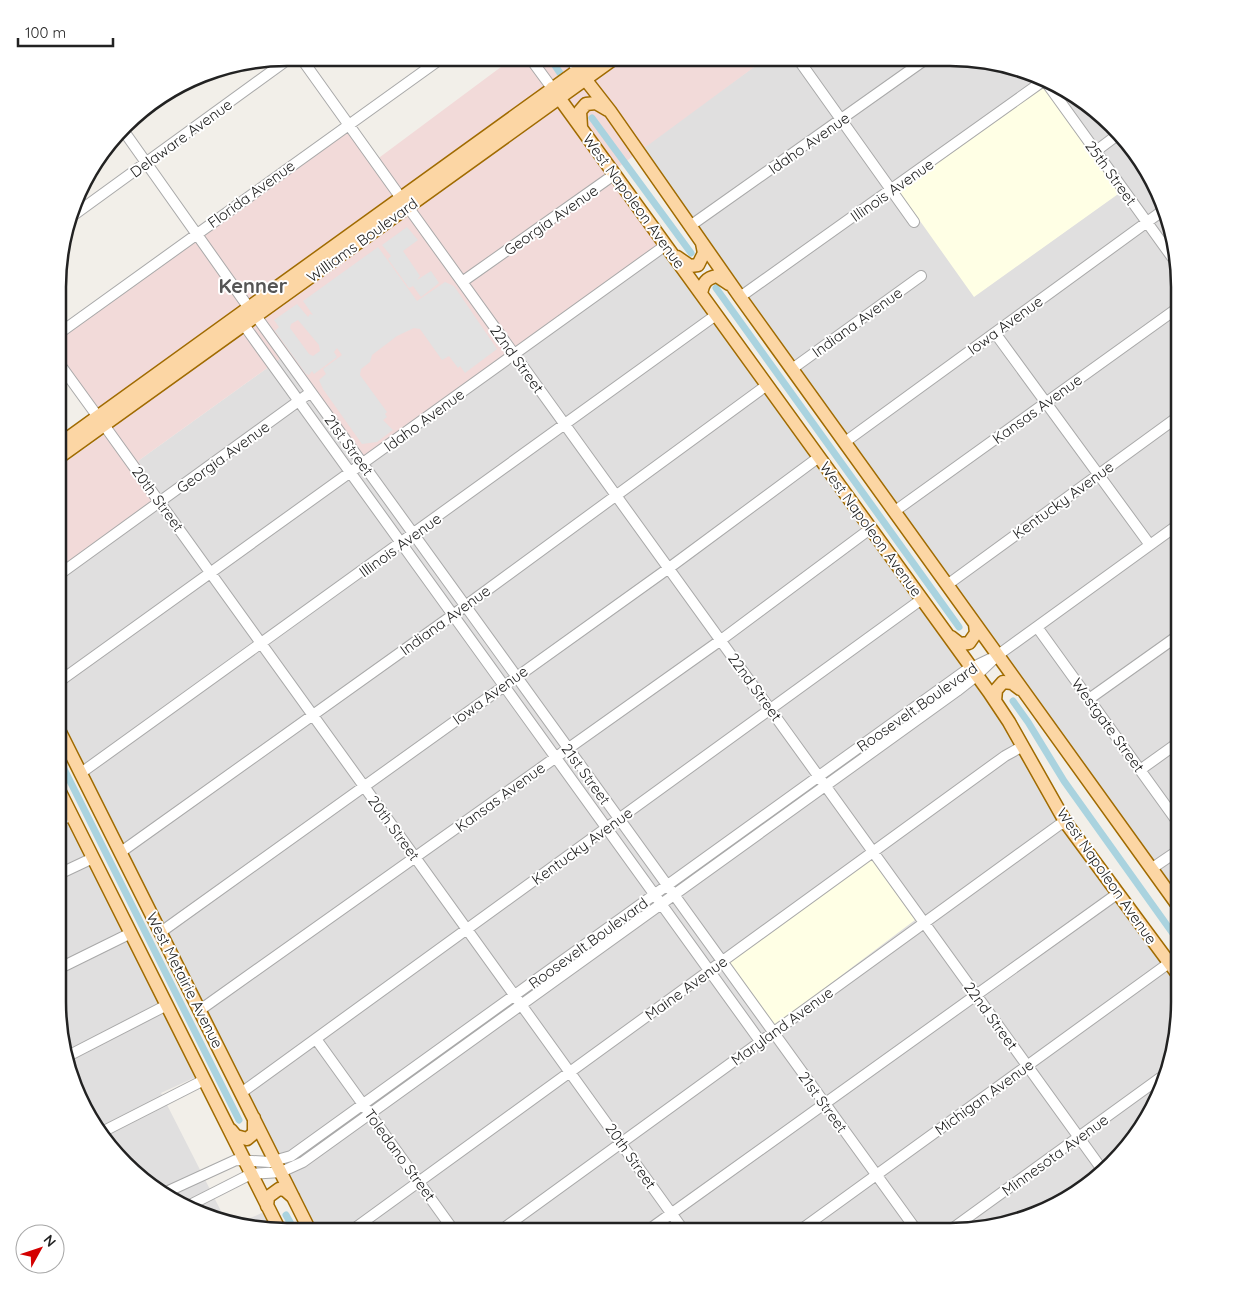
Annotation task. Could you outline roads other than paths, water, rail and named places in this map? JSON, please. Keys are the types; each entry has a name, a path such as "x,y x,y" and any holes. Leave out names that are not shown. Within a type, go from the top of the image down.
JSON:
{"main road":[{"name":"Williams Boulevard","path":"582,75 589,66"},
{"name":"Williams Boulevard","path":"66,440 101,421 244,325 268,295 404,202 582,75 599,66"},
{"name":"West Napoleon Avenue","path":"582,75 610,111 736,292 1171,896"},
{"name":"West Napoleon Avenue","path":"556,93 995,701 1023,746 1066,823 1171,966"},
{"path":"581,128 580,111 586,104 596,104 610,111"},
{"name":"Williams Boulevard","path":"101,421 115,404 392,218 404,202"},
{"path":"669,250 690,266 698,265 704,253 702,243"},
{"path":"701,294 703,285 710,277 717,276 736,292"},
{"path":"244,325 244,319 268,295"},
{"path":"66,452 79,443 82,435 101,421"},
{"path":"945,632 960,644 969,643 976,633 975,624"},
{"path":"995,701 996,690 1003,682 1012,683 1026,694"},
{"name":"West Metairie Avenue","path":"66,743 306,1223"},
{"name":"West Metairie Avenue","path":"66,803 276,1222"},
{"path":"227,1126 236,1136 247,1139 254,1132 254,1118"},
{"path":"268,1206 268,1197 279,1189 285,1190 293,1197"}],"street":[{"name":"22nd Street","path":"306,66 1099,1165"},
{"name":"Florida Avenue","path":"66,328 431,66"},
{"path":"536,66 556,93"},
{"path":"575,66 582,75"},
{"path":"803,66 914,222"},
{"name":"Idaho Avenue","path":"690,226 916,66"},
{"name":"Delaware Avenue","path":"80,210 278,67"},
{"name":"Illinois Avenue","path":"736,292 892,190 1039,85"},
{"name":"25th Street","path":"1051,91 1168,252"},
{"name":"21st Street","path":"127,136 464,606 911,1223"},
{"path":"1096,151 1113,138"},
{"name":"Georgia Avenue","path":"462,282 615,174"},
{"name":"Iowa Avenue","path":"845,442 1159,215"},
{"name":"Idaho Avenue","path":"66,677 514,355 669,250"},
{"name":"Indiana Avenue","path":"792,369 921,276"},
{"name":"Kansas Avenue","path":"895,511 1171,313"},
{"name":"Illinois Avenue","path":"81,773 402,544 716,315"},
{"name":"21st Street","path":"244,325 760,1041"},
{"path":"995,333 1150,545"},
{"name":"20th Street","path":"66,373 161,502 678,1223"},
{"name":"Indiana Avenue","path":"121,852 453,615 767,385"},
{"name":"Georgia Avenue","path":"66,570 311,392"},
{"name":"Kentucky Avenue","path":"947,585 1171,422"},
{"name":"Iowa Avenue","path":"161,932 669,568 819,457"},
{"name":"Kansas Avenue","path":"200,1010 721,640 870,529"},
{"name":"Roosevelt Boulevard","path":"278,1167 819,776 974,672 1171,530"},
{"name":"Kentucky Avenue","path":"241,1092 922,599"},
{"name":"Westgate Street","path":"1037,627 1171,813"},
{"path":"1089,698 1171,641"},
{"name":"Roosevelt Boulevard","path":"195,1203 251,1174 278,1167 298,1165 825,786 974,672"},
{"name":"Maine Avenue","path":"362,1223 1005,756 1023,746"},
{"path":"1140,770 1171,748"},
{"path":"66,818 72,815"},
{"name":"Maryland Avenue","path":"511,1223 772,1032 1058,826 1066,823"},
{"path":"1151,869 1171,855"},
{"path":"66,871 93,858"},
{"path":"658,1223 1117,894"},
{"path":"66,965 131,933"},
{"name":"Michigan Avenue","path":"810,1223 1026,1066 1171,974"},
{"path":"72,1054 167,1005"},
{"name":"Toledano Street","path":"316,1039 448,1223"},
{"path":"107,1130 204,1080"},
{"name":"Minnesota Avenue","path":"961,1222 1156,1081"},
{"name":"Roosevelt Boulevard","path":"171,1190 233,1161 244,1160 278,1167"}],"waterway":[{"path":"555,66 560,73"},
{"path":"592,118 691,253"},
{"path":"716,288 959,627"},
{"path":"1013,701 1064,781 1171,931"},
{"path":"66,773 239,1120"},
{"path":"286,1215 290,1223"}],"district":[{"name":"Kenner","path":"253,285"}]}
